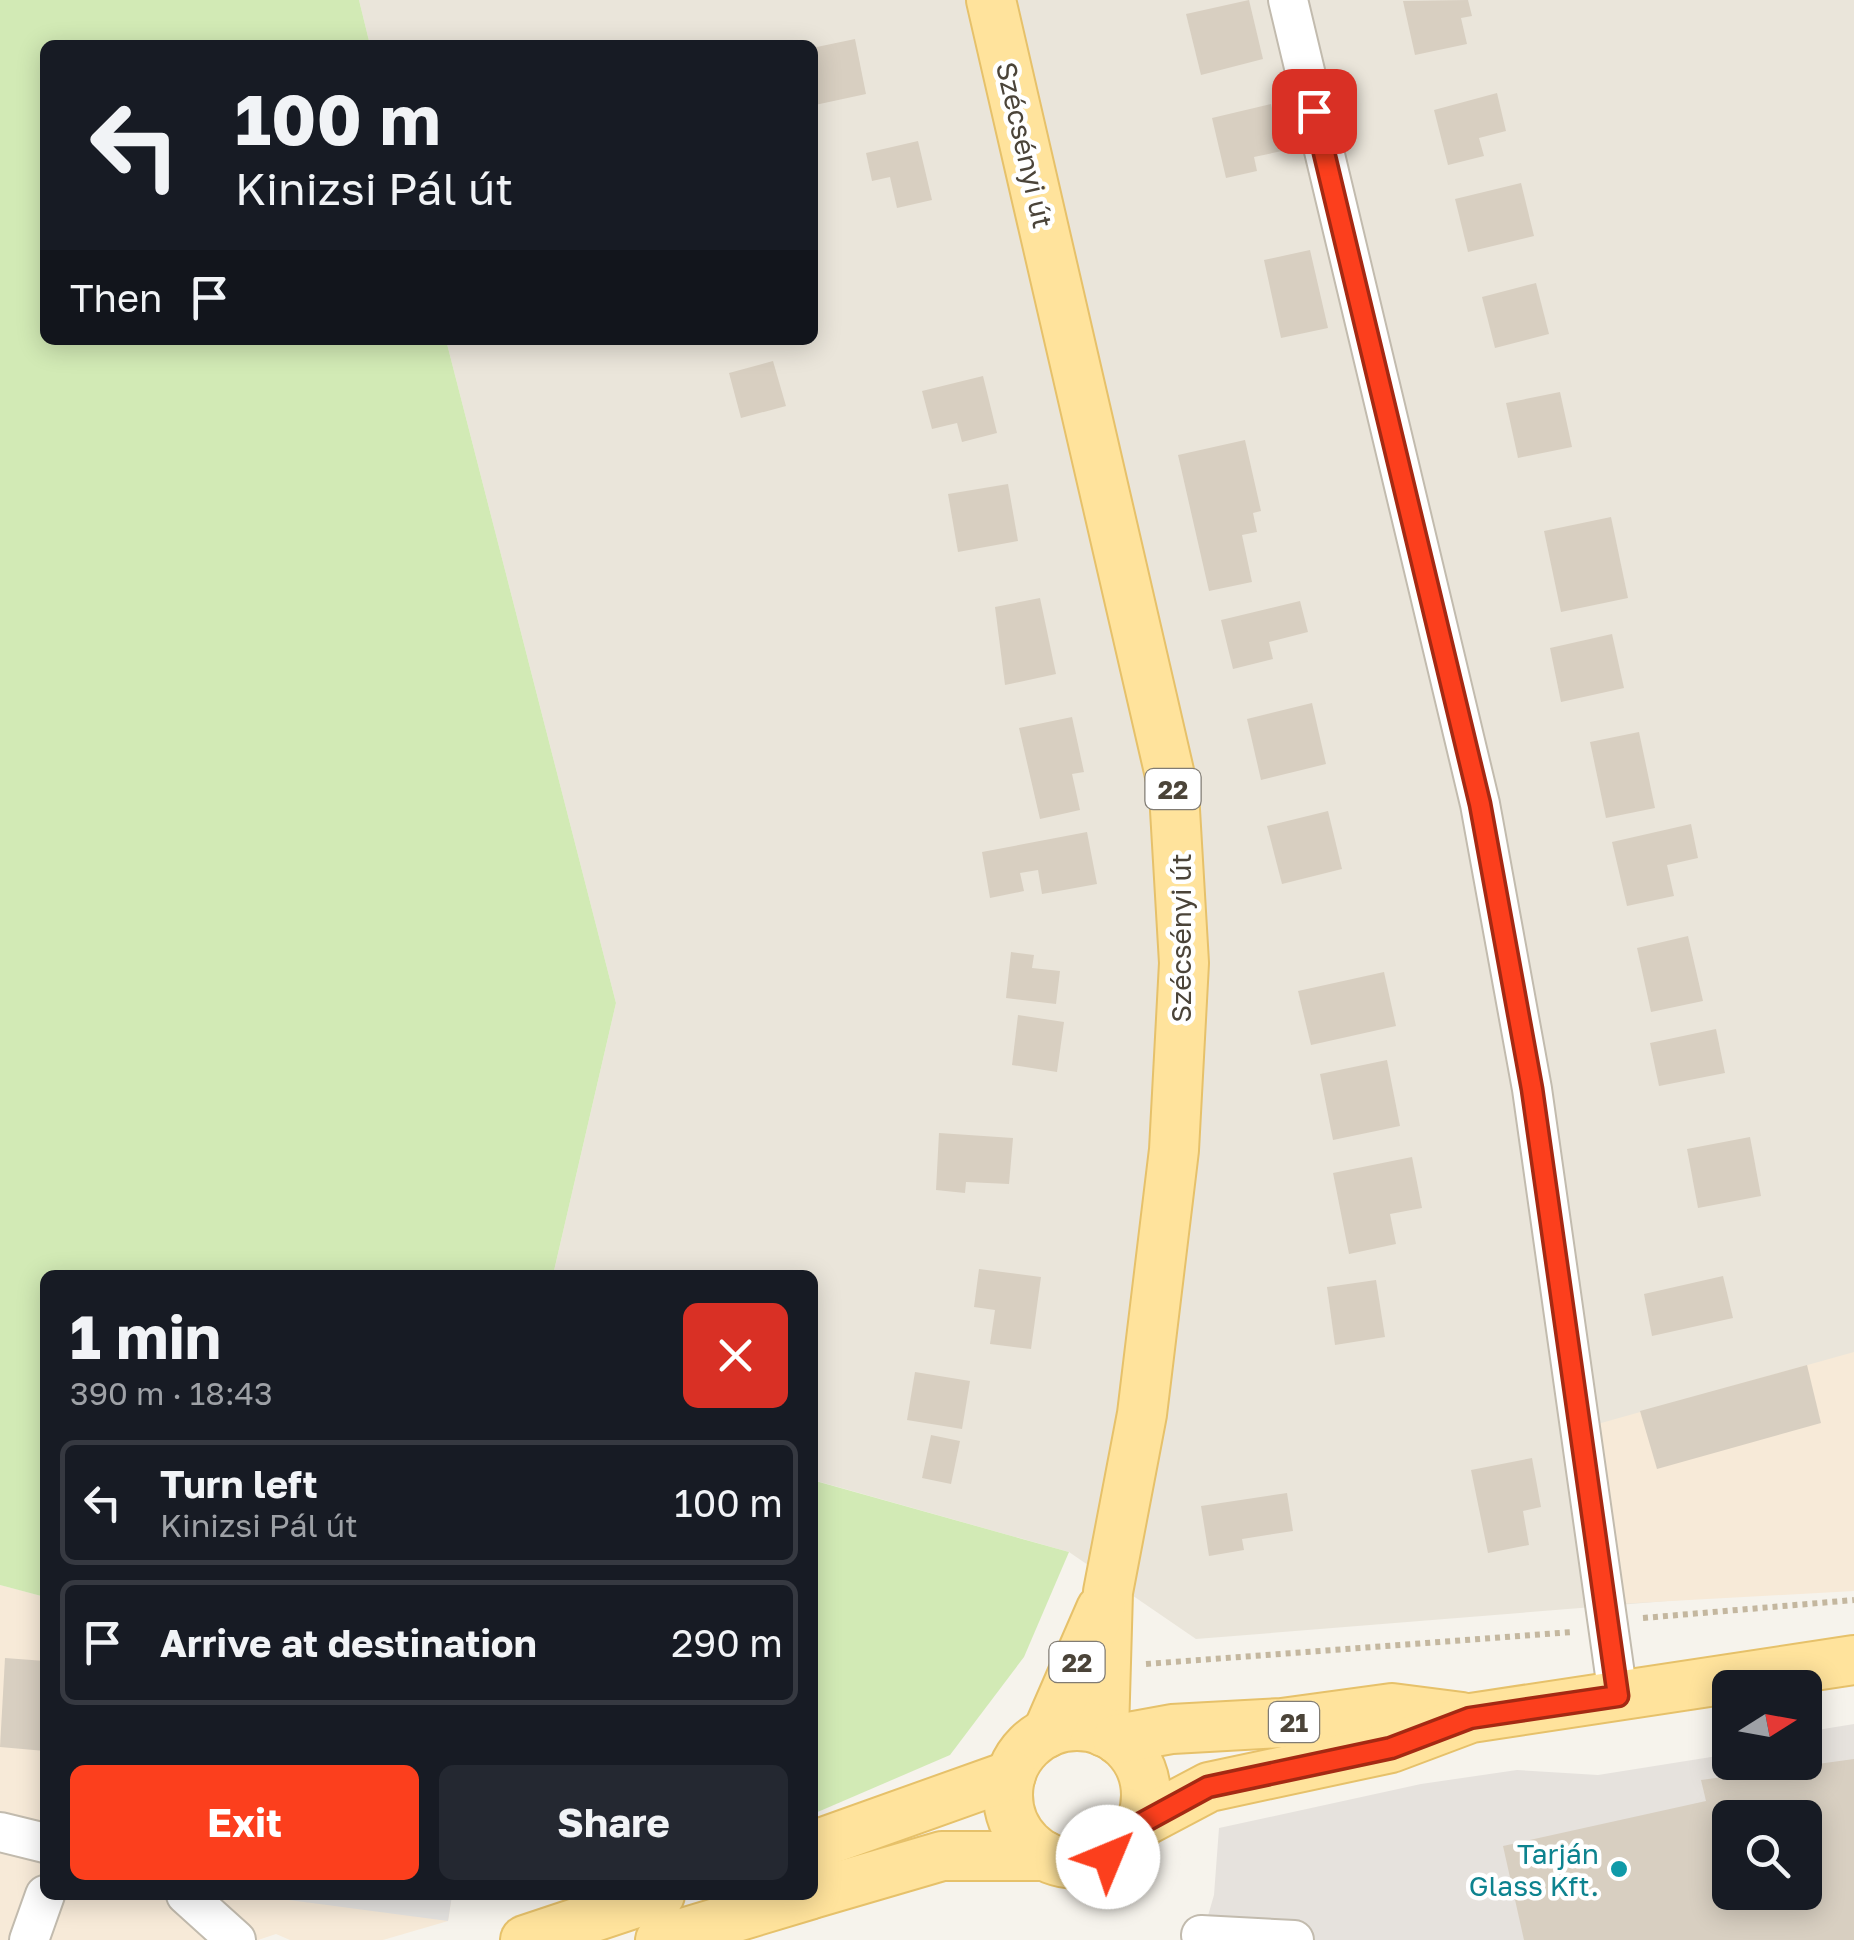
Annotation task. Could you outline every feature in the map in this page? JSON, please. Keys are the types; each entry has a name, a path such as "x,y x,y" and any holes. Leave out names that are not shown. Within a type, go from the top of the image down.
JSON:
{"main road":[{"name":"Szécsényi út","path":"992,0 1174,794 1181,851 1184,963 1174,1150 1142,1414 1108,1592 1110,1736"},
{"name":"Szécsényi út","path":"1047,1733 1108,1592"},
{"name":"21","path":"818,1892 942,1856 1045,1856 1067,1864 1108,1857 1126,1844 1140,1824 1208,1787 1391,1748 1470,1718 1854,1660"},
{"name":"21","path":"1047,1733 1085,1727 1110,1736 1172,1728 1282,1723 1392,1708 1470,1718"},
{"path":"1045,1856 1022,1836 1014,1822 1011,1775 1025,1750 1047,1733"},
{"path":"1110,1736 1136,1759 1145,1784 1140,1824"},
{"path":"818,1844 1011,1775"},
{"path":"526,1940 645,1900"},
{"name":"21","path":"660,1940 790,1900"}],"street":[{"path":"1288,0 1480,804 1532,1089 1618,1696"},
{"path":"0,1832 40,1843"},
{"path":"29,1940 43,1900"},
{"path":"185,1900 195,1940"},
{"path":"190,1900 236,1940"},
{"path":"1201,1934 1294,1940"}],"path":[{"path":"1109,1668 1608,1626 1649,1616 1854,1600"}],"shaded area":[{"path":"359,0 1854,0 1854,1586 1196,1639 1069,1552 818,1481 818,1270 554,1270 616,1003 447,345 818,345 818,40 369,40"},
{"path":"1854,1352 1854,1591 1617,1604 1594,1425"},
{"path":"0,1585 40,1596 40,1900 451,1900 448,1921 383,1940 290,1940 276,1934 258,1940 0,1940"},
{"path":"1854,1724 1854,1940 1201,1940 1214,1895 1219,1828 1421,1784 1517,1770 1598,1775 1712,1757 1712,1780 1822,1780 1822,1729"},
{"path":"289,1900 451,1900 448,1921"}],"green space":[{"path":"0,0 359,0 369,40 40,40 40,345 447,345 616,1003 554,1270 40,1270 40,1596 0,1585"},
{"path":"818,1482 1069,1552 1024,1657 950,1755 818,1812"}],"building":[{"path":"1249,0 1263,59 1201,75 1186,14"},
{"path":"1468,0 1472,16 1461,18 1467,44 1415,55 1403,1"},
{"path":"855,39 866,94 818,104 818,47"},
{"path":"1497,93 1506,131 1479,138 1484,156 1448,165 1434,110"},
{"path":"1271,104 1282,151 1254,157 1257,171 1226,178 1212,118"},
{"path":"918,141 932,200 897,208 890,177 872,181 866,153"},
{"path":"1521,183 1534,236 1468,252 1455,199"},
{"path":"1310,250 1328,328 1281,338 1264,260"},
{"path":"1536,283 1549,334 1495,348 1482,297"},
{"path":"773,361 786,406 741,418 729,373"},
{"path":"983,376 997,433 962,442 957,423 932,429 922,391"},
{"path":"1560,392 1572,447 1518,458 1506,403"},
{"path":"1245,440 1261,511 1253,513 1257,532 1242,535 1252,582 1209,591 1178,455"},
{"path":"1008,484 1018,541 958,552 948,494"},
{"path":"1611,517 1628,598 1561,612 1544,531"},
{"path":"1040,598 1056,674 1005,685 995,607"},
{"path":"1300,601 1308,632 1269,642 1273,659 1233,669 1221,620"},
{"path":"1612,634 1624,688 1561,702 1550,648"},
{"path":"1312,703 1326,764 1261,780 1247,719"},
{"path":"1072,717 1084,772 1072,774 1080,810 1040,819 1019,728"},
{"path":"1639,732 1655,808 1606,818 1590,742"},
{"path":"1328,811 1342,869 1282,884 1267,826"},
{"path":"1691,824 1698,858 1667,865 1674,896 1627,906 1612,842"},
{"path":"1087,832 1097,884 1042,894 1038,870 1020,873 1024,891 990,898 982,852"},
{"path":"1688,936 1703,1001 1651,1012 1637,948"},
{"path":"1011,952 1034,955 1032,968 1060,971 1056,1004 1006,998"},
{"path":"1384,972 1396,1026 1311,1045 1298,991"},
{"path":"1018,1015 1064,1022 1057,1072 1012,1065"},
{"path":"1716,1029 1725,1073 1659,1086 1650,1043"},
{"path":"1387,1060 1400,1126 1333,1140 1320,1074"},
{"path":"939,1133 1013,1138 1009,1184 966,1182 965,1193 936,1190"},
{"path":"1750,1137 1761,1196 1698,1208 1687,1149"},
{"path":"1412,1157 1422,1208 1390,1214 1396,1244 1349,1254 1333,1173"},
{"path":"979,1269 1041,1277 1031,1349 990,1344 995,1310 974,1307"},
{"path":"1723,1276 1733,1318 1652,1336 1644,1294"},
{"path":"1376,1280 1385,1337 1335,1345 1327,1287"},
{"path":"1807,1365 1821,1423 1657,1469 1640,1411"},
{"path":"915,1372 970,1381 962,1429 907,1420"},
{"path":"931,1435 960,1441 951,1484 922,1478"},
{"path":"1532,1458 1541,1507 1523,1511 1529,1545 1488,1553 1471,1470"},
{"path":"1287,1493 1293,1531 1242,1539 1244,1550 1209,1556 1201,1506"},
{"path":"5,1658 40,1661 40,1751 0,1747"},
{"name":"Tarján Glass Kft.","path":"1854,1759 1854,1940 1524,1940 1503,1846 1706,1801 1701,1780 1822,1780 1822,1763"}],"place":[{"name":"Tarján Glass Kft.","path":"1619,1869"}],"route":[{"path":"1108,1857 1126,1844 1140,1824 1208,1787 1391,1748 1470,1718 1618,1696 1532,1089 1480,804 1314,111"}]}
